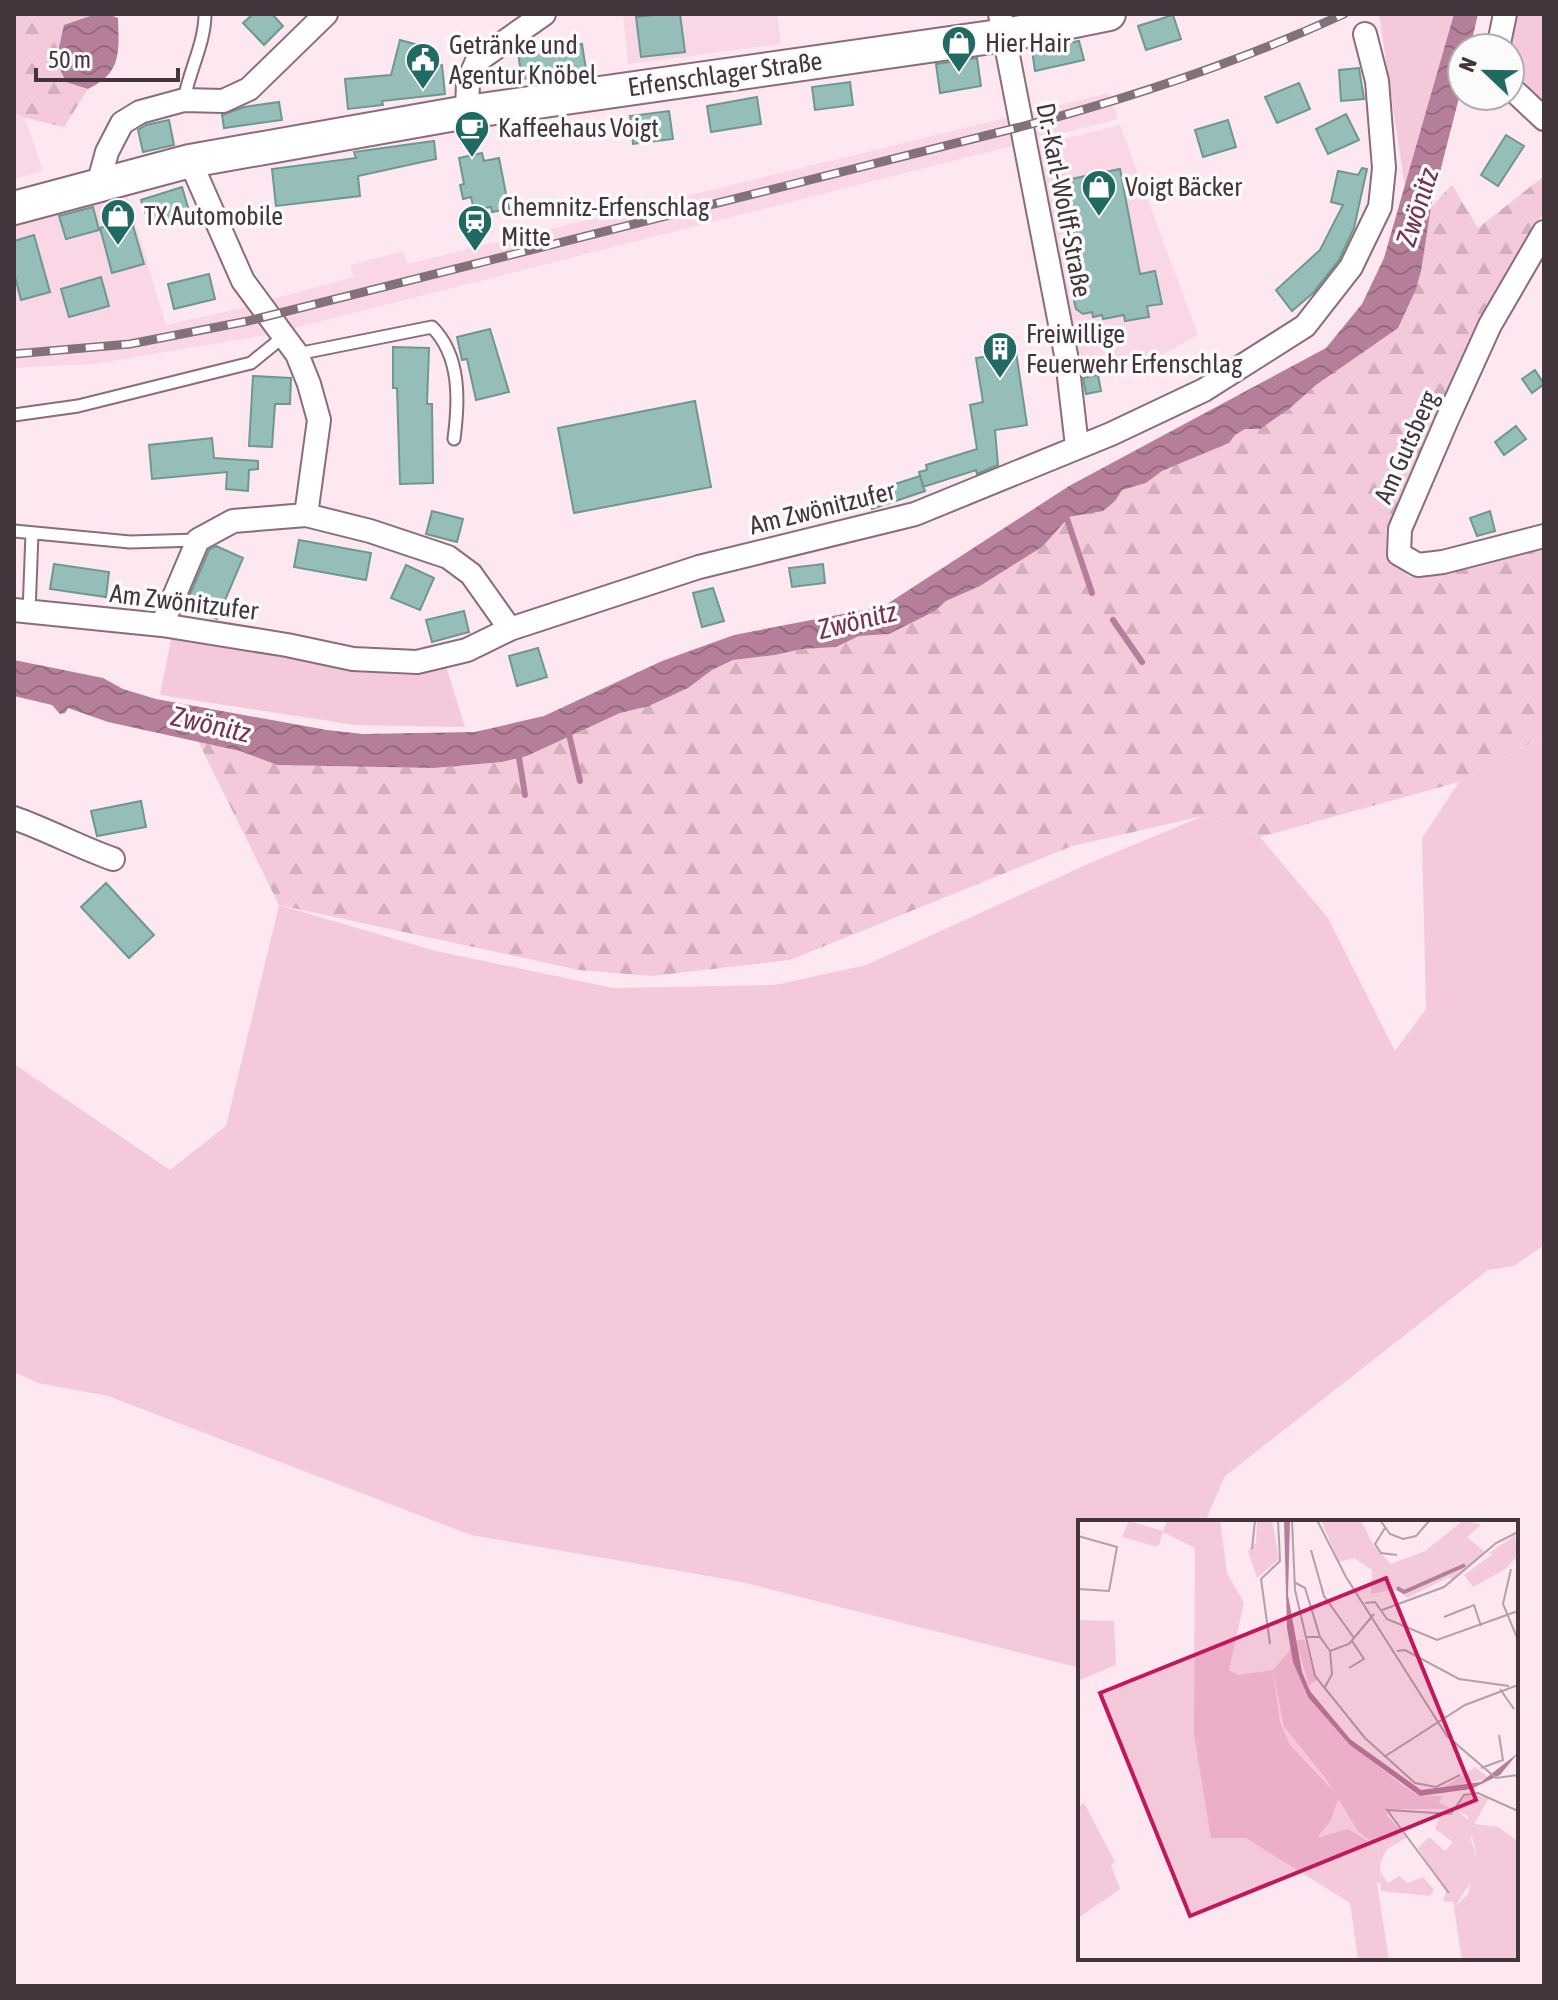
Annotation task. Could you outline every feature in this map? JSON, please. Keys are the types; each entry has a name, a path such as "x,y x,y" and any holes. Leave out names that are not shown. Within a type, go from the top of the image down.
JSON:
{"main road":[{"name":"Erfenschlager Straße","path":"14,208 190,161 467,112 1003,25 1109,14"}],"street":[{"path":"98,185 107,152 122,123 140,112 184,100 223,101 249,89 326,14"},
{"path":"467,112 468,81 477,61 544,14"},
{"name":"Dr.-Karl-Wolff-Straße","path":"1003,25 1014,98 1067,360 1077,446"},
{"name":"Am Zwönitzufer","path":"21,612 162,625 353,659 417,662 467,650 510,629 699,567 915,514 1111,434 1204,390 1305,326 1351,267 1380,207 1384,168 1377,81 1365,34"},
{"path":"1526,102 1544,119"},
{"path":"190,161 243,281 290,346 319,420 306,515"},
{"name":"Am Gutsberg","path":"1544,232 1490,325 1446,422 1400,529 1399,554 1418,565 1443,562 1544,536"},
{"path":"162,625 198,540 233,521 306,515 370,531 448,557 471,574 510,629"},
{"path":"14,818 113,859"}],"lane":[{"path":"184,100 188,77 205,30 205,14"},
{"path":"14,415 78,406 251,363 290,346 432,327 444,339 454,370 458,405 454,439"},
{"path":"14,531 130,542 198,540"},
{"path":"21,612 32,533"}],"shaded area":[{"path":"623,14 777,14 781,44 628,64"},
{"path":"1108,93 1118,119 271,334 96,364 14,368 14,226 126,191 166,325 353,277 351,265 403,251 407,264"},
{"path":"14,113 25,118 43,171 14,179"},
{"path":"1120,125 1198,335 1149,362 1077,377 1033,147"}],"green space":[{"path":"14,14 96,14 64,26 66,82 88,89 64,127 14,113"},
{"path":"1379,14 1454,14 1449,32 1446,32 1446,42 1405,188"},
{"path":"1511,14 1544,14 1544,104 1526,88 1526,32 1499,32"},
{"path":"1544,176 1543,214 1517,254 1386,530 1390,558 1410,577 1439,575 1544,533 1544,736 1459,782 1260,837 1203,816 1072,846 790,960 652,976 579,970 279,905 198,741 240,751 277,765 434,768 502,762 528,756 620,713 649,706 688,688 712,670 733,660 836,647 859,636 889,634 935,611 946,601 980,586 1042,547 1069,517 1080,516 1115,501 1121,490 1146,483 1162,471 1229,443 1245,429 1260,428 1397,328 1418,283 1431,207 1452,185 1478,228"},
{"path":"171,639 404,675 446,666 465,727 356,725 160,695"},
{"path":"1544,736 1544,1245 1514,1266 1488,1270 1225,1476 1206,1520 1078,1520 1078,1667 737,1581 471,1535 108,1396 38,1383 14,1372 14,1064 170,1170 226,1126 279,905 436,951 613,988 775,985 866,965 1090,863 1203,816 1260,837 1328,918 1395,1051 1426,1009 1422,838 1459,782"}],"water":[{"path":"96,14 118,18 118,51 107,76 88,89 66,82 56,61 64,25"},
{"path":"1454,14 1478,14 1474,32 1449,32"},
{"name":"Zwönitz","path":"1446,42 1446,112 1455,112 1431,207 1421,271 1398,328 1316,385 1260,429 1245,429 1229,443 1162,471 1146,483 1122,490 1103,511 1069,517 1042,547 980,586 946,601 935,611 889,634 859,636 836,647 733,660 712,670 688,688 649,706 620,713 527,756 502,762 434,768 277,765 240,751 108,722 68,708 60,714 52,705 14,696 14,660 103,678 123,689 156,699 363,734 475,732 544,716 662,661 734,635 884,606 1069,486 1326,348 1362,304 1384,258"}],"building":[{"path":"253,14 272,14 283,26 264,45 243,23"},
{"path":"680,14 685,52 641,57 636,17"},
{"path":"1173,15 1181,39 1146,50 1138,26"},
{"path":"400,40 422,46 416,68 442,65 445,94 382,101 383,105 348,109 345,79 391,75"},
{"path":"1079,41 1084,60 1035,71 1032,50"},
{"path":"582,44 586,70 522,79 518,53"},
{"path":"977,58 981,86 940,93 936,64"},
{"path":"1359,68 1364,99 1341,101 1339,70"},
{"path":"850,82 853,105 815,110 812,87"},
{"path":"1299,83 1310,109 1277,123 1265,97"},
{"path":"757,97 761,124 711,132 707,106"},
{"path":"279,102 282,120 224,128 222,115 244,107"},
{"path":"669,111 673,139 633,144 630,116"},
{"path":"1346,114 1359,140 1328,154 1316,129"},
{"path":"169,120 174,145 143,152 138,130"},
{"path":"1228,120 1236,147 1203,157 1195,130"},
{"path":"1506,135 1524,146 1498,186 1481,175"},
{"path":"434,141 436,159 358,176 360,196 276,206 272,169 356,158 354,152"},
{"path":"482,153 484,161 499,158 509,209 492,212 491,207 474,210 471,197 463,199 460,185 464,184 459,158"},
{"path":"1362,168 1367,169 1354,228 1339,260 1313,293 1292,311 1276,290 1320,250 1343,205 1331,202 1338,171 1358,175"},
{"name":"Voigt Bäcker","path":"1120,169 1140,274 1155,271 1162,304 1147,306 1149,317 1125,321 1124,315 1103,319 1102,315 1093,317 1092,312 1083,314 1076,309 1072,292 1082,290 1061,181"},
{"path":"182,187 190,214 150,226 141,200"},
{"path":"93,207 99,230 66,239 59,216"},
{"path":"131,219 144,264 112,273 100,228"},
{"path":"34,235 50,292 21,300 14,273 14,241"},
{"path":"209,274 215,299 174,309 168,284"},
{"path":"101,277 109,306 69,317 61,289"},
{"path":"490,329 509,392 476,400 467,359 462,360 457,337"},
{"path":"393,347 429,348 427,404 432,404 433,483 400,484"},
{"name":"Freiwillige Feuerwehr Erfenschlag","path":"1016,352 1027,425 995,430 998,465 977,474 976,470 923,487 919,472 927,470 926,465 977,449 970,405 983,402 976,358"},
{"path":"1535,370 1544,384 1532,393 1522,379"},
{"path":"1098,375 1101,391 1086,394 1083,378"},
{"path":"253,376 291,378 290,404 275,404 272,447 249,446"},
{"path":"695,401 711,487 574,513 558,428"},
{"path":"1516,426 1526,439 1504,455 1495,442"},
{"path":"212,438 214,458 258,461 258,469 249,470 248,491 226,489 227,472 152,479 149,445"},
{"path":"920,476 925,491 872,509 867,493"},
{"path":"432,511 463,519 457,542 426,534"},
{"path":"1490,511 1495,531 1477,536 1470,518"},
{"path":"299,540 371,553 366,580 294,567"},
{"path":"216,546 243,558 217,619 185,606 209,550"},
{"path":"54,564 109,572 106,597 50,589"},
{"path":"823,564 825,583 792,587 789,568"},
{"path":"406,565 434,578 420,610 391,598"},
{"path":"713,588 724,621 702,627 693,593"},
{"path":"464,611 469,632 432,642 426,620"},
{"path":"538,648 547,677 517,686 509,656"},
{"path":"141,801 146,827 97,836 91,811"},
{"path":"106,883 154,935 129,958 81,907"}],"waterway":[{"path":"1065,513 1092,593"},
{"path":"1113,620 1142,662"},
{"path":"568,730 580,781"},
{"path":"518,751 525,795"}],"railway":[{"path":"14,354 130,344 248,321 1020,127 1184,78 1344,14"}],"place":[{"name":"Hier Hair","path":"959,74"},
{"name":"Getränke und Agentur Knöbel","path":"423,91"},
{"name":"Kaffeehaus Voigt","path":"472,159"},
{"name":"Voigt Bäcker","path":"1099,218"},
{"name":"TX Automobile","path":"118,247"},
{"name":"Chemnitz-Erfenschlag Mitte","path":"475,253"},
{"name":"Freiwillige Feuerwehr Erfenschlag","path":"1000,380"}]}
